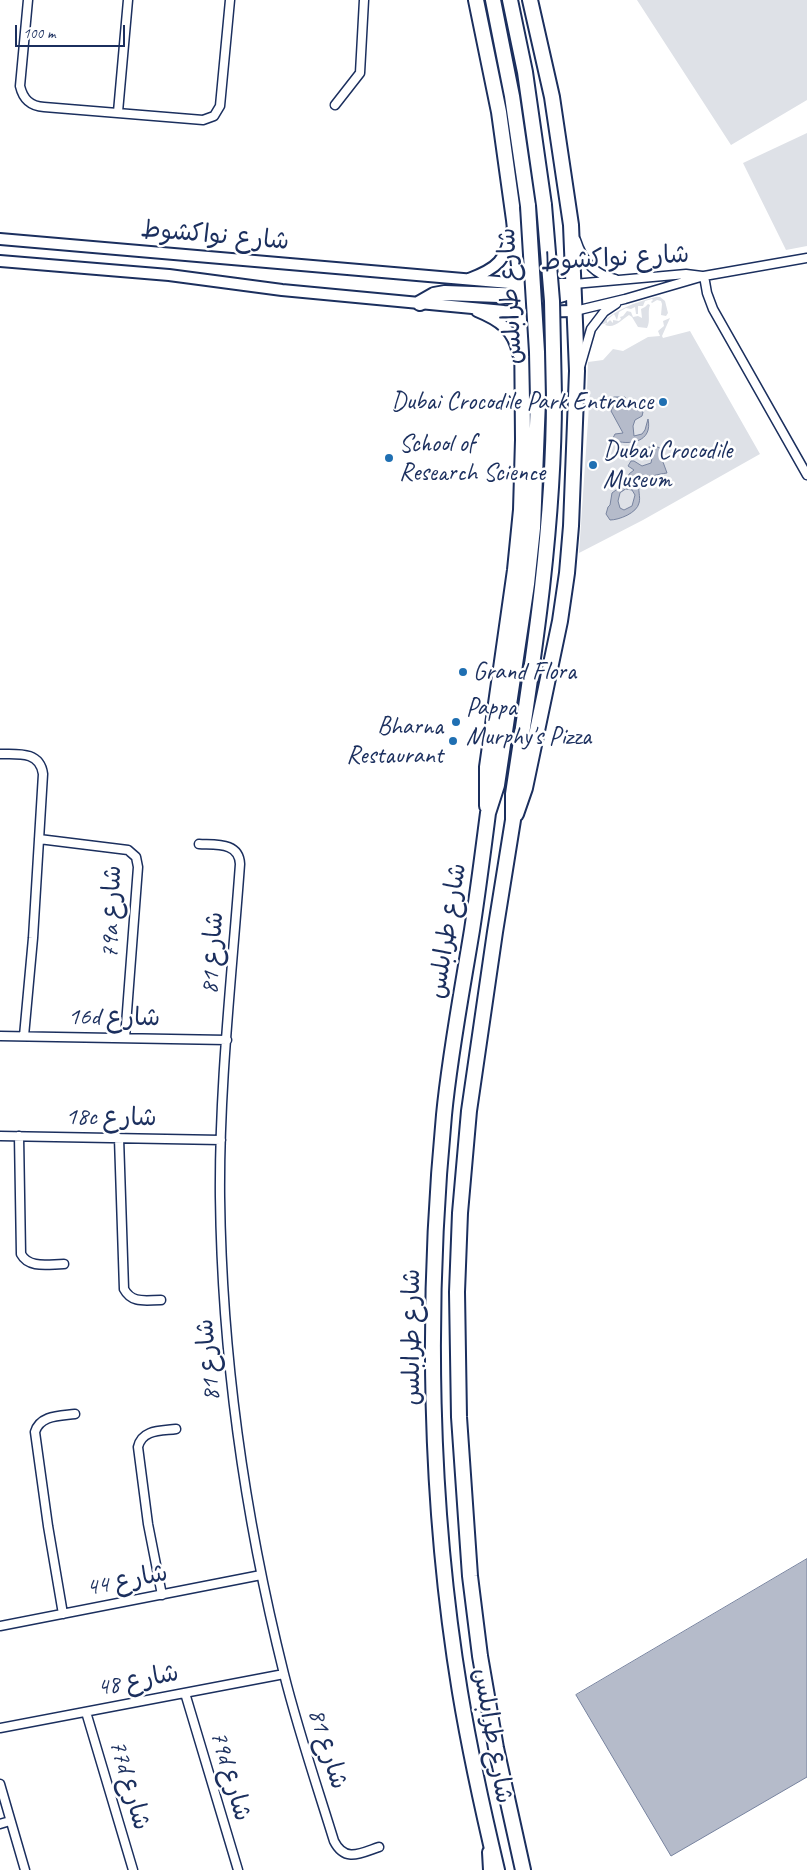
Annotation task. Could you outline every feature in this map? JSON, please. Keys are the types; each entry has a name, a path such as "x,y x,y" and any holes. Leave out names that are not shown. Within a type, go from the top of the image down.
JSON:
{"highway":[{"path":"476,0 499,112 514,220 522,312 523,440 521,510 487,772 488,813"},
{"name":"شارع طرابلس","path":"492,0 512,96 528,206 538,400 533,528 527,584 497,785 488,813 444,1112 436,1223 433,1323 436,1446 442,1550 460,1689 472,1761 497,1870"},
{"name":"شارع طرابلس","path":"510,0 525,72 544,206 552,301 554,448 546,564 513,794 513,820 496,922 469,1111 460,1213 457,1292 459,1417 470,1576 480,1656 496,1748 523,1870"},
{"path":"513,820 525,788 564,597 570,542 577,371 571,225 552,98 530,0"},
{"path":"420,303 434,295 445,293 521,290 558,296 567,292 574,284"}],"street":[{"path":"28,0 20,86 25,99 30,103 44,107 203,120 214,116 220,106 230,0"},
{"path":"118,112 128,0"},
{"path":"335,105 360,73 364,0"},
{"path":"465,280 487,272 502,260 508,248 514,220"},
{"path":"571,225 581,252 588,264 603,275 624,280"},
{"name":"شارع نواكشوط","path":"0,239 465,280 521,290"},
{"path":"807,258 704,276 707,293 713,309 807,475"},
{"name":"شارع نواكشوط","path":"0,261 169,275 282,290 522,312 575,311 626,299 704,276"},
{"name":"شارع نواكشوط","path":"574,284 686,274 704,276"},
{"path":"577,371 583,360 591,328 604,312 626,299"},
{"path":"467,307 491,317 507,329 516,344 522,376"},
{"path":"0,754 28,755 40,764 43,774 33,938 24,1036"},
{"name":"79a شارع","path":"39,839 128,850 138,862 125,1038"},
{"name":"شارع 81","path":"199,844 231,848 238,854 240,859 221,1140 221,1250 228,1359 242,1468 261,1575 284,1674 308,1758 337,1846 347,1854 353,1855 379,1847"},
{"name":"16d شارع","path":"0,1036 227,1040"},
{"name":"18c شارع","path":"0,1136 221,1140"},
{"path":"19,1136 21,1254 32,1264 64,1264"},
{"path":"119,1138 124,1289 127,1294 136,1300 161,1300"},
{"path":"63,1614 34,1432 40,1422 45,1419 75,1414"},
{"path":"162,1594 148,1524 138,1447 141,1439 149,1433 176,1429"},
{"name":"شارع 44","path":"0,1626 261,1575"},
{"name":"شارع 48","path":"0,1728 284,1674"},
{"name":"79d شارع","path":"185,1693 238,1870"},
{"name":"77d شارع","path":"86,1712 133,1870"},
{"path":"0,1784 25,1870"},
{"path":"0,1824 10,1822"},
{"path":"487,1829 489,1870"}],"shaded area":[{"path":"637,0 807,0 807,100 731,145"},
{"path":"807,133 807,246 786,250 743,163"},
{"path":"656,297 660,297 665,301 668,313 666,316 661,315 661,301 657,300 652,303 652,299 645,301 643,306 638,306 638,314 636,314 635,307 631,309 626,308 619,312 617,320 614,314 607,320 607,323 599,325 612,315 626,307"},
{"path":"648,304 650,305 647,328 638,327 629,315 615,325 605,325 610,320 613,323 613,320 619,321 620,317 627,311 631,312 633,317 638,316 642,318 641,309"},
{"path":"670,318 662,336 663,338 690,331 760,454 643,520 579,553 590,391 587,390 588,362 603,360 613,349 623,351 648,337 660,336 658,331 664,326 663,321"}],"water":[{"path":"614,397 625,397 630,405 643,412 642,416 635,420 633,426 634,436 642,434 648,419 649,427 644,437 633,442 612,440 615,434 623,433 611,411 615,403"},
{"path":"649,447 658,447 664,451 663,462 667,473 645,479 639,488 640,498 638,507 623,517 610,520 606,514 612,493 628,481 629,474 634,470 628,466 631,461 642,466 651,463 652,458","holes":["626,489 632,490 635,495 632,506 624,510 620,508 618,501 620,493"]},
{"path":"807,1559 807,1777 671,1856 576,1695"}],"place":[{"name":"Dubai Crocodile Park Entrance","path":"663,402"},
{"name":"School of Research Science","path":"389,458"},
{"name":"Dubai Crocodile Museum","path":"593,465"},
{"name":"Grand Flora","path":"463,672"},
{"name":"Pappa Murphy's Pizza","path":"456,722"},
{"name":"Bharna Restaurant","path":"453,741"}]}
